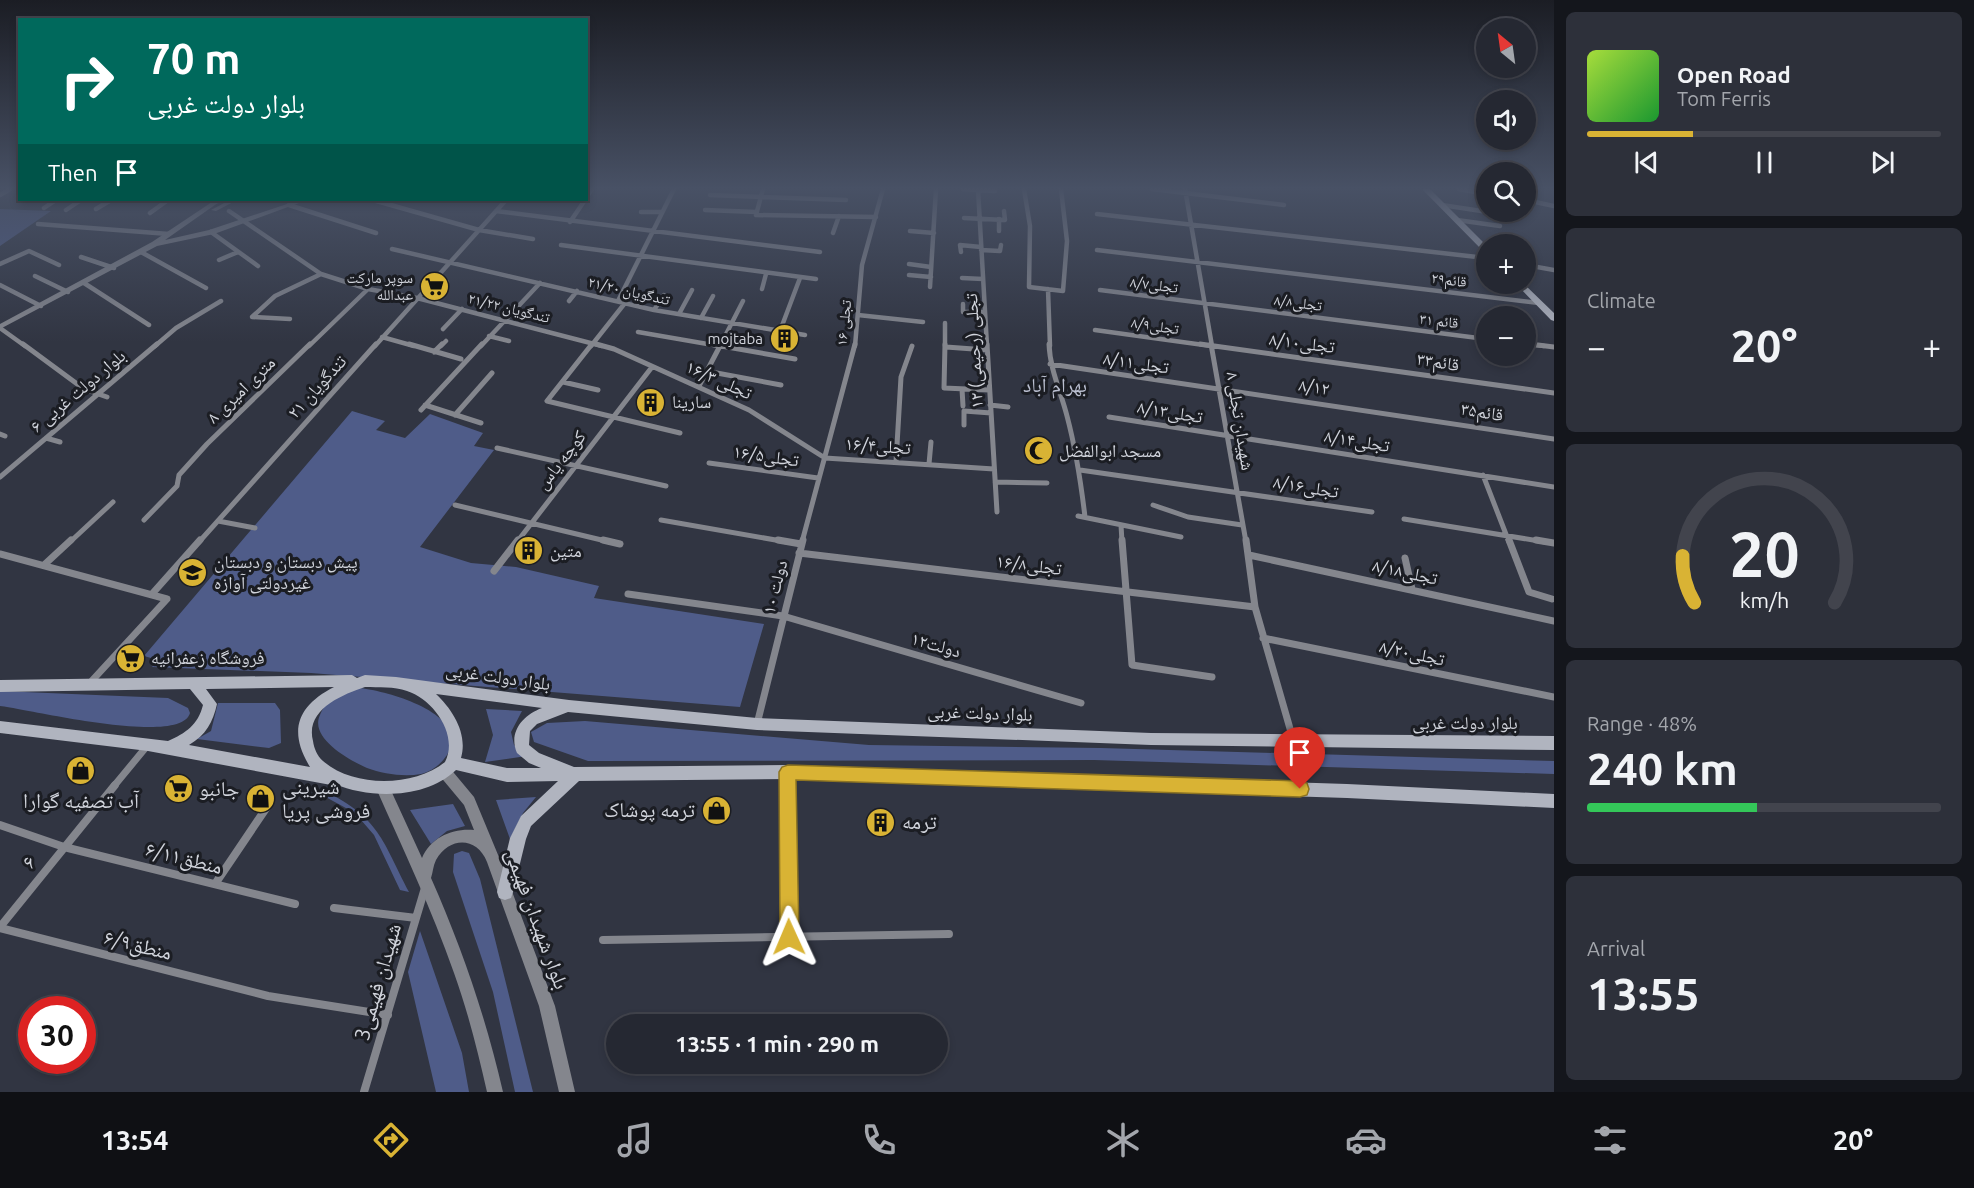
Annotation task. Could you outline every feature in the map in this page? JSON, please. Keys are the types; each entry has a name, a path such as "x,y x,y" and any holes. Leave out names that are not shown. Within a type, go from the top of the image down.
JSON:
{"main road":[{"path":"1531,294 1554,318"},
{"path":"0,686 365,681 407,684 432,699 451,724 456,739 449,767"},
{"path":"339,779 317,765 310,755 303,738 306,720 319,702 339,689 365,681"},
{"path":"169,748 190,739 206,722 210,704 194,684"},
{"name":"بلوار دولت غربی","path":"407,684 569,706 757,724 1150,739 1554,743"},
{"path":"569,706 528,721 520,734 522,748 534,758 575,775"},
{"path":"0,727 148,744 383,788 421,783 449,767 507,775 788,772 1336,790 1554,801"},
{"path":"505,892 518,838 526,821 575,775"}],"street":[{"path":"107,397 84,389 0,327 114,268 161,240"},
{"path":"155,244 174,240"},
{"path":"222,240 258,266"},
{"name":"۲۱/۲۲ تندگویان","path":"274,240 321,274 368,289 417,298 594,342"},
{"name":"۲۱ تندگویان","path":"152,594 470,240"},
{"path":"618,301 649,240"},
{"path":"719,240 820,252"},
{"name":"۱۶ تجلی","path":"825,458 854,352 862,265 869,240"},
{"path":"930,287 933,240"},
{"name":"۱۲ تجلی (رحیمی)","path":"981,240 996,512"},
{"path":"1031,240 1029,287 1063,291 1067,240"},
{"name":"شهیدان تجلی ۸","path":"1194,240 1213,345 1226,436 1249,555 1255,607 1293,740"},
{"path":"1325,240 1476,257"},
{"path":"561,245 718,268 816,279"},
{"path":"961,252 960,245 1000,251 1001,245"},
{"name":"۲۱/۲۰ تندگویان","path":"392,249 654,310 805,335"},
{"name":"قائم۲۹","path":"1097,250 1356,280 1546,308"},
{"path":"0,264 29,251 59,264"},
{"path":"141,252 206,288"},
{"path":"219,260 238,252"},
{"path":"81,256 114,268"},
{"path":"678,271 682,262"},
{"path":"909,264 931,267"},
{"path":"1536,267 1554,270"},
{"path":"716,274 718,268"},
{"path":"290,319 252,317 275,296 321,274"},
{"path":"762,289 766,274"},
{"path":"909,275 931,277"},
{"path":"35,276 68,292"},
{"path":"780,331 800,278"},
{"path":"962,278 983,279"},
{"path":"433,280 447,282"},
{"path":"481,423 423,408 540,283"},
{"path":"84,284 149,325"},
{"path":"0,285 41,306"},
{"name":"۸ متری امیری","path":"144,520 177,486 179,475 207,444 368,289"},
{"path":"1048,289 1050,364 1067,415 1080,470 1081,517 1182,537"},
{"path":"678,314 692,290"},
{"name":"تجلی۸/۷","path":"1100,290 1204,303"},
{"path":"569,301 577,291"},
{"path":"654,310 664,295"},
{"path":"701,318 713,296"},
{"name":"بلوار دولت غربی ۶","path":"0,477 176,328 221,301"},
{"path":"699,386 743,301"},
{"path":"625,303 547,401 680,433"},
{"name":"تجلی۸/۸","path":"1204,303 1389,326"},
{"path":"963,304 963,312 985,312"},
{"path":"442,329 462,309"},
{"path":"858,315 923,322"},
{"path":"945,323 944,388 989,390"},
{"name":"قائم ۳۱","path":"1389,326 1476,338"},
{"name":"تجلی۸/۹","path":"1095,330 1213,345"},
{"path":"638,332 795,358"},
{"path":"489,336 508,341"},
{"path":"382,337 461,359"},
{"path":"434,351 446,341"},
{"name":"۱۶/۳ تجلی","path":"594,342 699,386 749,410 825,458"},
{"name":"تجلی۸/۱۰","path":"1213,345 1388,368"},
{"path":"1536,345 1554,347"},
{"path":"897,462 901,377 912,346"},
{"path":"946,347 987,350"},
{"name":"تجلی۸/۱۱","path":"1050,364 1219,388"},
{"name":"کوچه یاس","path":"494,571 652,367"},
{"name":"قائم۳۳","path":"1388,368 1554,393"},
{"path":"706,371 781,384"},
{"path":"455,415 492,373"},
{"path":"563,382 598,390"},
{"name":"۸/۱۲","path":"1219,388 1406,416"},
{"path":"962,389 963,406"},
{"path":"990,405 1008,407"},
{"path":"964,425 964,411 991,413"},
{"name":"قائم۳۵","path":"1406,416 1554,439"},
{"name":"تجلی۸/۱۳","path":"1109,417 1226,436"},
{"name":"تجلی۸‌/۱۴","path":"1226,436 1554,487"},
{"path":"46,438 60,442"},
{"path":"929,464 931,442"},
{"path":"497,448 666,486"},
{"name":"تجلی۱۶/۴","path":"825,458 994,469"},
{"name":"۱۰ دولت","path":"757,724 801,544 825,458"},
{"name":"تجلی۱۶/۵","path":"709,463 818,478"},
{"name":"تجلی۸/۱۶","path":"1080,470 1372,512"},
{"path":"1483,475 1529,592 1552,599"},
{"path":"995,482 1047,483"},
{"path":"44,565 113,502"},
{"path":"455,505 620,544"},
{"path":"1153,505 1188,517 1242,525"},
{"path":"1404,519 1554,543"},
{"path":"661,520 801,544"},
{"path":"218,521 255,528"},
{"path":"1121,525 1132,665 1212,677"},
{"name":"تجلی۱۶/۸","path":"799,553 1255,607"},
{"path":"0,554 167,599 87,685"},
{"name":"تجلی۸/۱۸","path":"1249,555 1554,621"},
{"path":"1405,558 1412,589"},
{"name":"۱۲دولت","path":"628,594 783,616 1081,703"},
{"name":"تجلی۸/۲۰","path":"1263,638 1554,697"},
{"name":"۶","path":"0,928 148,744"},
{"name":"بلوار شهیدان فهیمی","path":"449,767 469,801 488,846 547,1005 567,1092"},
{"path":"788,772 789,937"},
{"path":"383,788 426,880 461,964 484,1037 495,1092"},
{"path":"215,884 269,804"},
{"name":"منطق۶/۱۱","path":"0,825 64,847 295,904"},
{"path":"426,880 425,869 431,852 446,839 473,836 488,846"},
{"name":"3شهیدان فهیمی","path":"364,1092 426,880"},
{"path":"334,908 416,918"},
{"name":"منطق۶/۹","path":"0,928 268,996 388,1015"},
{"path":"603,940 949,934"}],"shaded area":[{"path":"0,240 9,240 0,246"},
{"path":"352,411 385,421 376,430 405,438 430,414 483,433 474,446 494,450 420,547 471,563 516,567 599,586 594,598 764,624 740,707 311,673 152,667 158,660 144,656"},
{"path":"360,688 406,700 438,717 448,728 452,740 445,758 425,773 408,775 367,768 341,754 325,740 320,732 318,724 321,712 332,698"},
{"path":"0,691 168,698 188,708 190,713 180,723 160,727 133,727 0,706"},
{"path":"218,703 275,703 280,710 281,743 269,748 197,739 211,731"},
{"path":"486,709 522,711 511,732 514,745 527,756 485,762 493,735"},
{"path":"585,721 869,745 1101,748 1554,761 1554,774 1094,760 588,761 534,742 531,732 547,723"},
{"path":"325,791 358,811 378,832 409,892 400,890 374,835 355,813 322,795"},
{"path":"536,797 523,813 510,839 496,800"},
{"path":"453,804 465,826 447,831 431,844 410,810"},
{"path":"462,851 469,853 480,879 533,1092 515,1092 493,992 453,872 454,854"},
{"path":"420,931 462,1053 469,1092 436,1092 408,972"}],"place":[{"name":"سوپر مارکت عبدالله","path":"434,287"},
{"name":"mojtaba","path":"784,339"},
{"name":"سارینا","path":"651,402"},
{"name":"مسجد ابوالفضل","path":"1038,451"},
{"name":"متین","path":"529,551"},
{"name":"پیش دبستان و دبستان غیردولتی آوازه","path":"193,572"},
{"name":"فروشگاه زعفرانیه","path":"130,658"},
{"name":"آب تصفیه گوارا","path":"81,770"},
{"name":"جانبو","path":"178,789"},
{"name":"شیرینی فروشی پریا","path":"261,799"},
{"name":"ترمه پوشاک","path":"716,810"},
{"name":"ترمه","path":"881,822"}],"district":[{"name":"بهرام آباد","path":"1055,385"}],"route":[{"path":"789,937 788,772 1300,789"}]}
